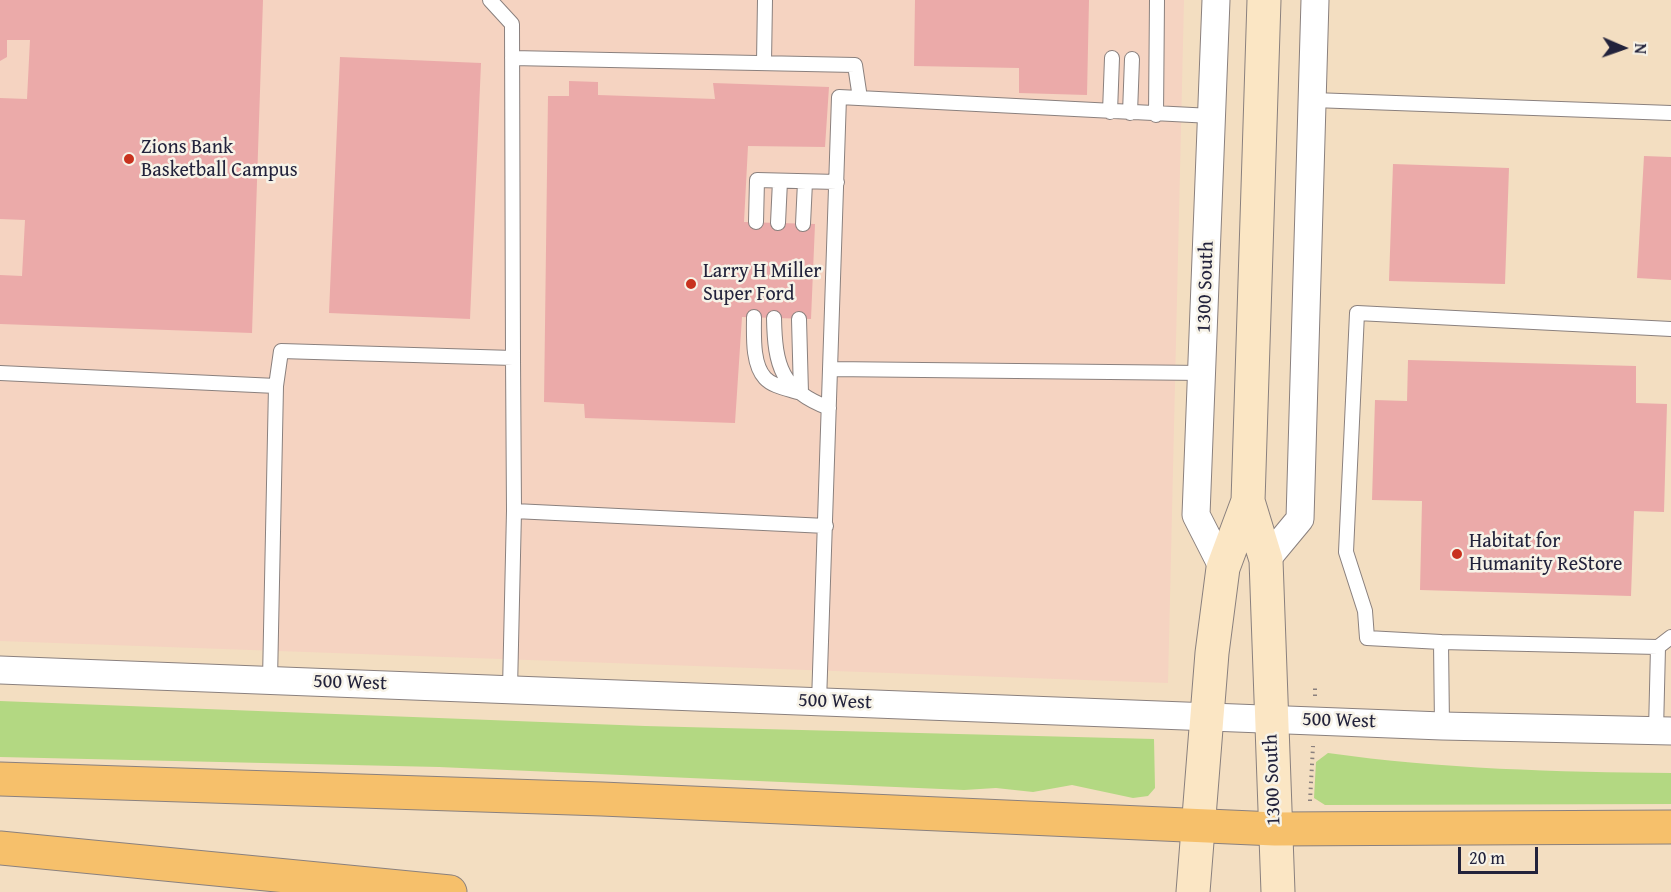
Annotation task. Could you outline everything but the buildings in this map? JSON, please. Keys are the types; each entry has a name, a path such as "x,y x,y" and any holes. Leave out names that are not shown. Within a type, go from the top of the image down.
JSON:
{"highway":[{"path":"0,779 602,800 1198,827 1275,829 1671,827"},
{"path":"0,848 450,892"}],"main road":[{"name":"1300 South","path":"1264,0 1248,501 1266,560 1278,892"},
{"name":"1300 South","path":"1193,892 1206,716 1223,568 1248,501"}],"street":[{"name":"1300 South","path":"1216,0 1197,515 1223,568"},
{"path":"1266,560 1300,519 1315,0"},
{"name":"500 West","path":"0,670 1442,726 1663,731"}],"lane":[{"path":"489,0 512,24 514,511 510,689"},
{"path":"764,62 765,0"},
{"path":"1156,115 1157,0"},
{"path":"512,58 855,65 860,98"},
{"path":"1110,112 1112,58"},
{"path":"1130,113 1132,60"},
{"path":"819,702 838,96 1156,115 1212,116"},
{"path":"1312,100 1671,113"},
{"path":"756,222 757,180 837,182"},
{"path":"778,223 780,181"},
{"path":"803,224 805,182"},
{"path":"1671,329 1357,313 1346,552 1365,611 1367,638 1658,647 1671,637"},
{"path":"754,317 754,346 765,378 776,385 801,393"},
{"path":"774,318 775,354 780,369 807,399 830,408"},
{"path":"799,319 801,393"},
{"path":"270,680 276,386 281,351 513,358"},
{"path":"830,369 1203,373"},
{"path":"0,374 276,386"},
{"path":"514,511 826,526"},
{"path":"1441,642 1442,726"},
{"path":"1658,647 1663,731"}],"path":[{"path":"1310,800 1313,756"}],"shaded area":[{"path":"0,0 1184,0 1168,683 0,641"}],"green space":[{"path":"0,701 645,726 1154,739 1155,788 1148,796 1133,798 1072,785 1033,792 996,788 964,790 439,767 0,757"},
{"path":"1328,753 1413,763 1499,769 1671,773 1671,804 1325,805 1314,798 1316,762"}],"place":[{"name":"Zions Bank Basketball Campus","path":"129,159"},
{"name":"Larry H Miller Super Ford","path":"691,284"},
{"name":"Habitat for Humanity ReStore","path":"1457,554"}]}
